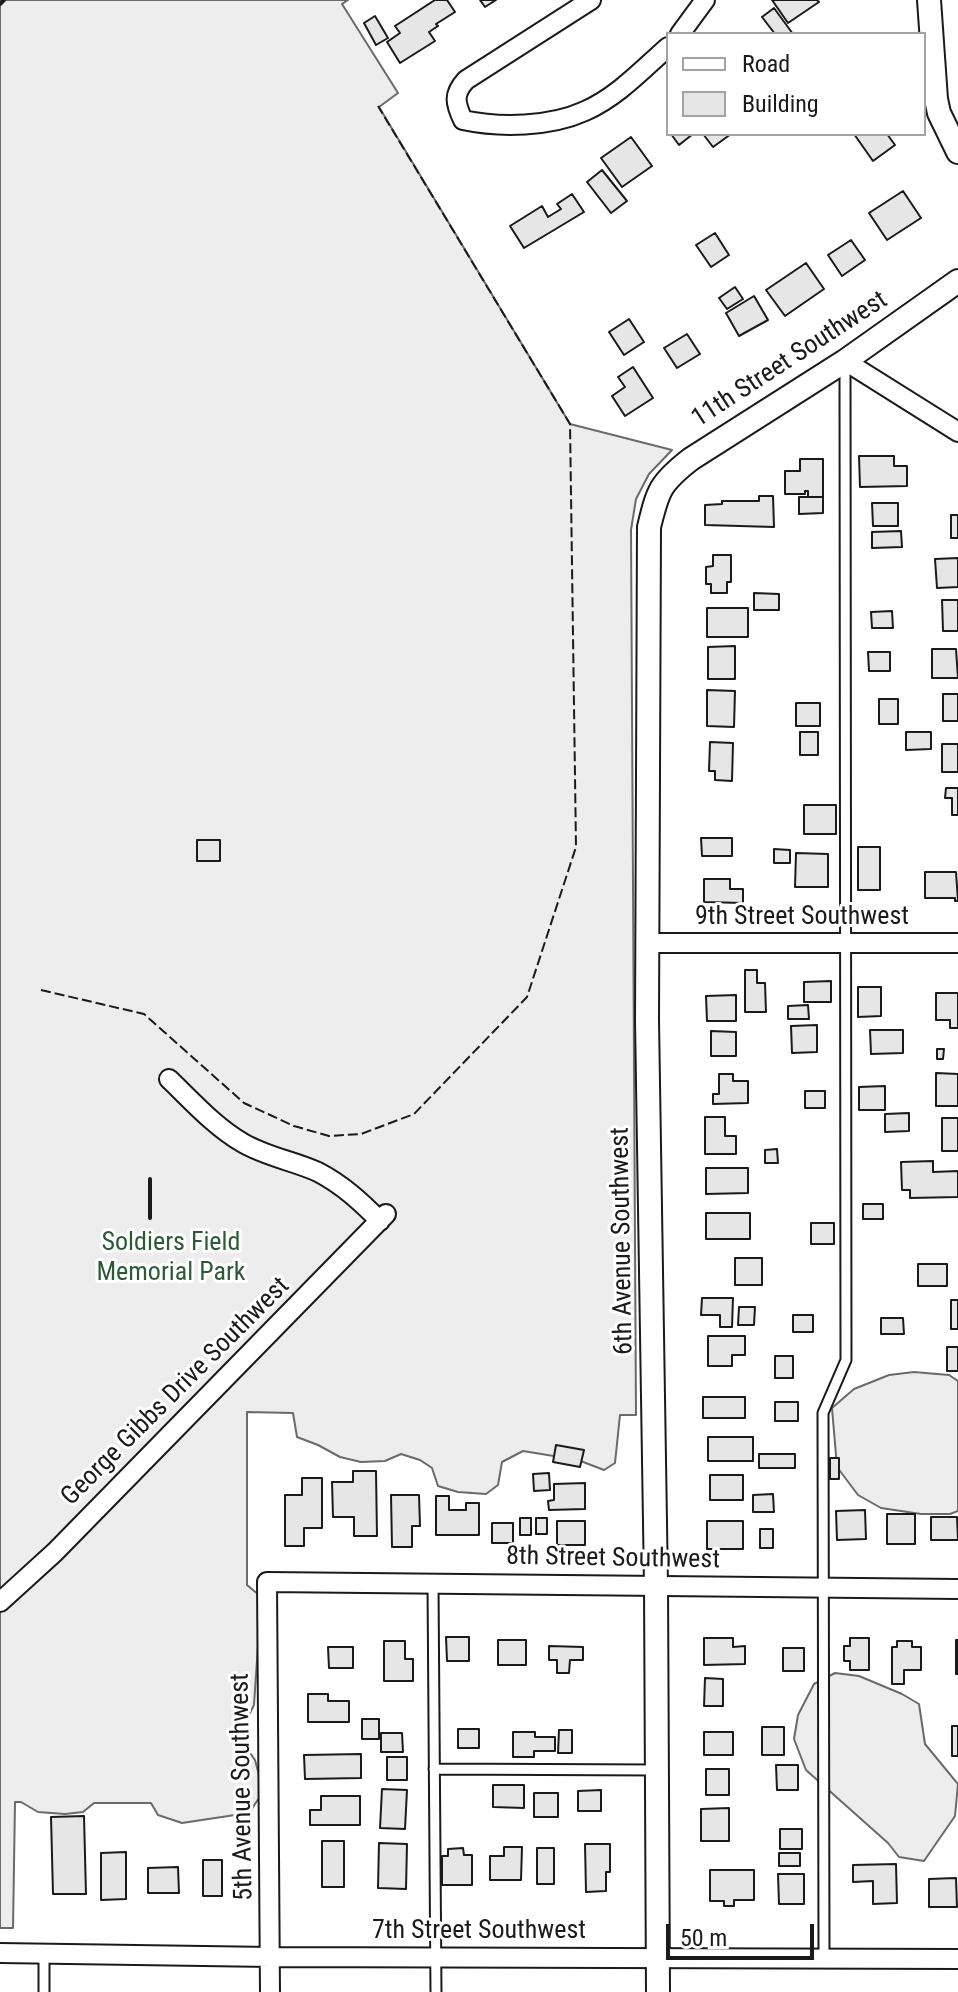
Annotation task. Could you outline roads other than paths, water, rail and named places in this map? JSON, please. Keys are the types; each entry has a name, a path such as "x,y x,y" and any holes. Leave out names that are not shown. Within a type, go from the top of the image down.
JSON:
{"street":[{"path":"591,0 466,80 458,89 455,103 463,120 483,124 532,123 583,112 623,86 666,49"},
{"path":"681,32 705,0"},
{"path":"929,0 936,99 939,113 958,152"},
{"name":"11th Street Southwest","path":"658,490 671,474 691,459 845,361 958,281"},
{"path":"845,361 958,432"},
{"name":"6th Avenue Southwest","path":"658,490 649,527 647,559 647,943 658,1992"},
{"name":"9th Street Southwest","path":"647,943 958,943"},
{"name":"George Gibbs Drive Southwest","path":"0,1602 55,1552 383,1218 316,1171 263,1153 242,1142 169,1079"},
{"name":"8th Street Southwest","path":"267,1582 958,1589"},
{"name":"5th Avenue Southwest","path":"267,1582 270,1992"},
{"name":"7th Street Southwest","path":"0,1953 958,1959"}],"lane":[{"path":"824,1958 823,1413 846,1360 845,361"},
{"path":"433,1584 436,1992"},
{"path":"434,1769 657,1770"},
{"path":"44,1953 44,1992"}],"park label":[{"name":"Soldiers Field Memorial Park","path":"171,1258"}]}
